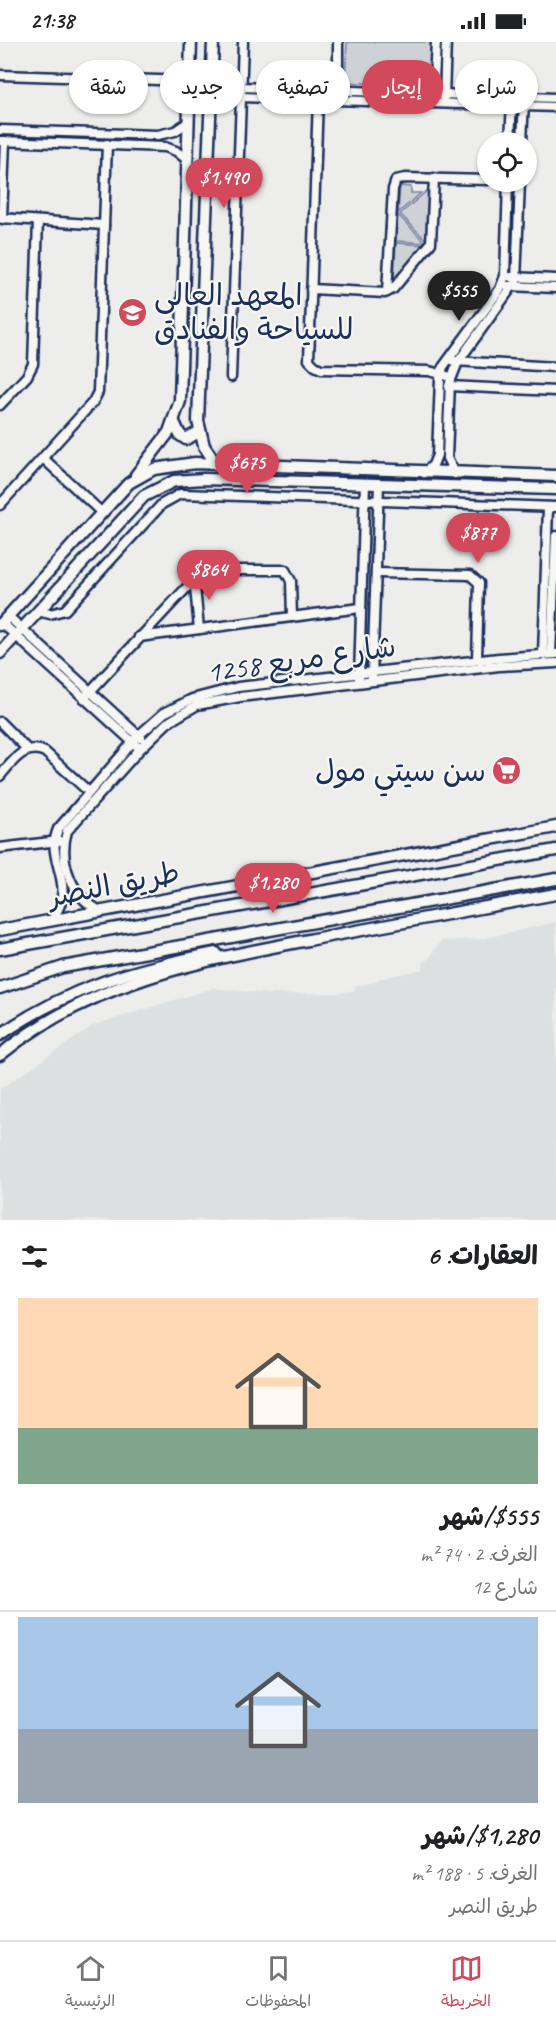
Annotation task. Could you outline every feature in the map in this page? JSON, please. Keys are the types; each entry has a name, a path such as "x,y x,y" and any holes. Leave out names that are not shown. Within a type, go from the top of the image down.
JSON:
{"main road":[{"path":"191,42 191,60"},
{"path":"212,60 213,42"},
{"path":"3,621 129,483 158,448 174,422 180,390 188,114"},
{"path":"210,114 199,432 204,447 216,464"},
{"path":"174,422 180,435 186,439 199,432"},
{"path":"129,483 146,472 184,463 556,476"},
{"path":"0,653 139,501 164,484 174,481 204,478 556,489"},
{"name":"طريق النصر","path":"0,930 556,827"},
{"name":"طريق النصر","path":"0,949 556,850"},
{"path":"0,987 63,967 556,879"},
{"path":"0,1035 53,1002 117,975 207,955 271,946 556,894"},
{"path":"0,1055 37,1027 103,992 131,982 271,946"}],"street":[{"path":"242,60 243,42"},
{"path":"338,42 338,60"},
{"path":"435,60 436,42"},
{"path":"446,42 444,99 455,99"},
{"path":"0,75 160,80"},
{"path":"538,100 556,98"},
{"path":"538,104 556,107"},
{"path":"231,377 240,114"},
{"path":"317,114 309,357 315,366 325,369 441,373 450,382 556,391"},
{"path":"510,132 511,114"},
{"path":"522,132 523,114"},
{"path":"0,130 164,135 187,123"},
{"path":"164,135 168,139 165,147"},
{"path":"104,225 1,218 3,141 165,147 186,159"},
{"path":"0,505 93,402 98,392 107,144"},
{"path":"387,292 394,184 402,178 477,180"},
{"path":"311,289 387,292 393,289 430,245 434,178"},
{"path":"424,473 433,465 437,455 441,373 448,358 501,286 505,276 508,192"},
{"path":"455,474 447,458 450,382 458,362 513,287 516,277 520,192"},
{"path":"0,405 27,376 33,364 38,220"},
{"path":"505,276 556,279"},
{"path":"501,286 556,288"},
{"path":"469,347 476,364"},
{"path":"448,358 458,362 476,364 556,367"},
{"path":"43,458 102,513"},
{"path":"359,678 365,483"},
{"path":"372,676 379,484"},
{"path":"0,490 8,496"},
{"path":"38,611 50,614 65,610 162,504 175,495 552,507 550,654"},
{"path":"550,654 556,536"},
{"path":"87,694 194,576 210,568 282,569 291,578 292,616"},
{"path":"376,573 470,575 476,578 479,583 477,660"},
{"path":"194,576 199,629"},
{"path":"138,637 360,608"},
{"path":"3,621 19,632 139,742"},
{"name":"شارع مربع 1258","path":"372,676 550,654"},
{"name":"شارع مربع 1258","path":"55,842 60,825 139,742 190,709 240,697 477,660 556,663"},
{"name":"شارع مربع 1258","path":"64,840 71,824 164,713 184,702 238,687 359,678"},
{"path":"238,687 240,697"},
{"path":"0,722 28,750"},
{"path":"0,776 28,750 37,749 45,752 89,792"},
{"path":"0,848 64,840 68,887 52,920"},
{"path":"55,842 68,887 83,901 101,911"}],"shaded area":[{"path":"347,42 431,42 431,60 362,60 362,83 350,82 350,60 346,60"},
{"path":"400,186 411,187 411,193 421,193 398,213"},
{"path":"430,189 426,240 400,214"},
{"path":"398,215 426,243 396,241"},
{"path":"396,243 426,245 394,281"},
{"path":"556,922 556,1220 0,1220 0,1089 94,1025 213,988 268,994 339,993 355,990 355,986 376,982 377,979 423,969 423,962 428,960 441,941 481,939"}],"place":[{"name":"المعهد العالى للسياحة والفنادق","path":"133,312"},
{"name":"سن سيتي مول","path":"507,771"}]}
